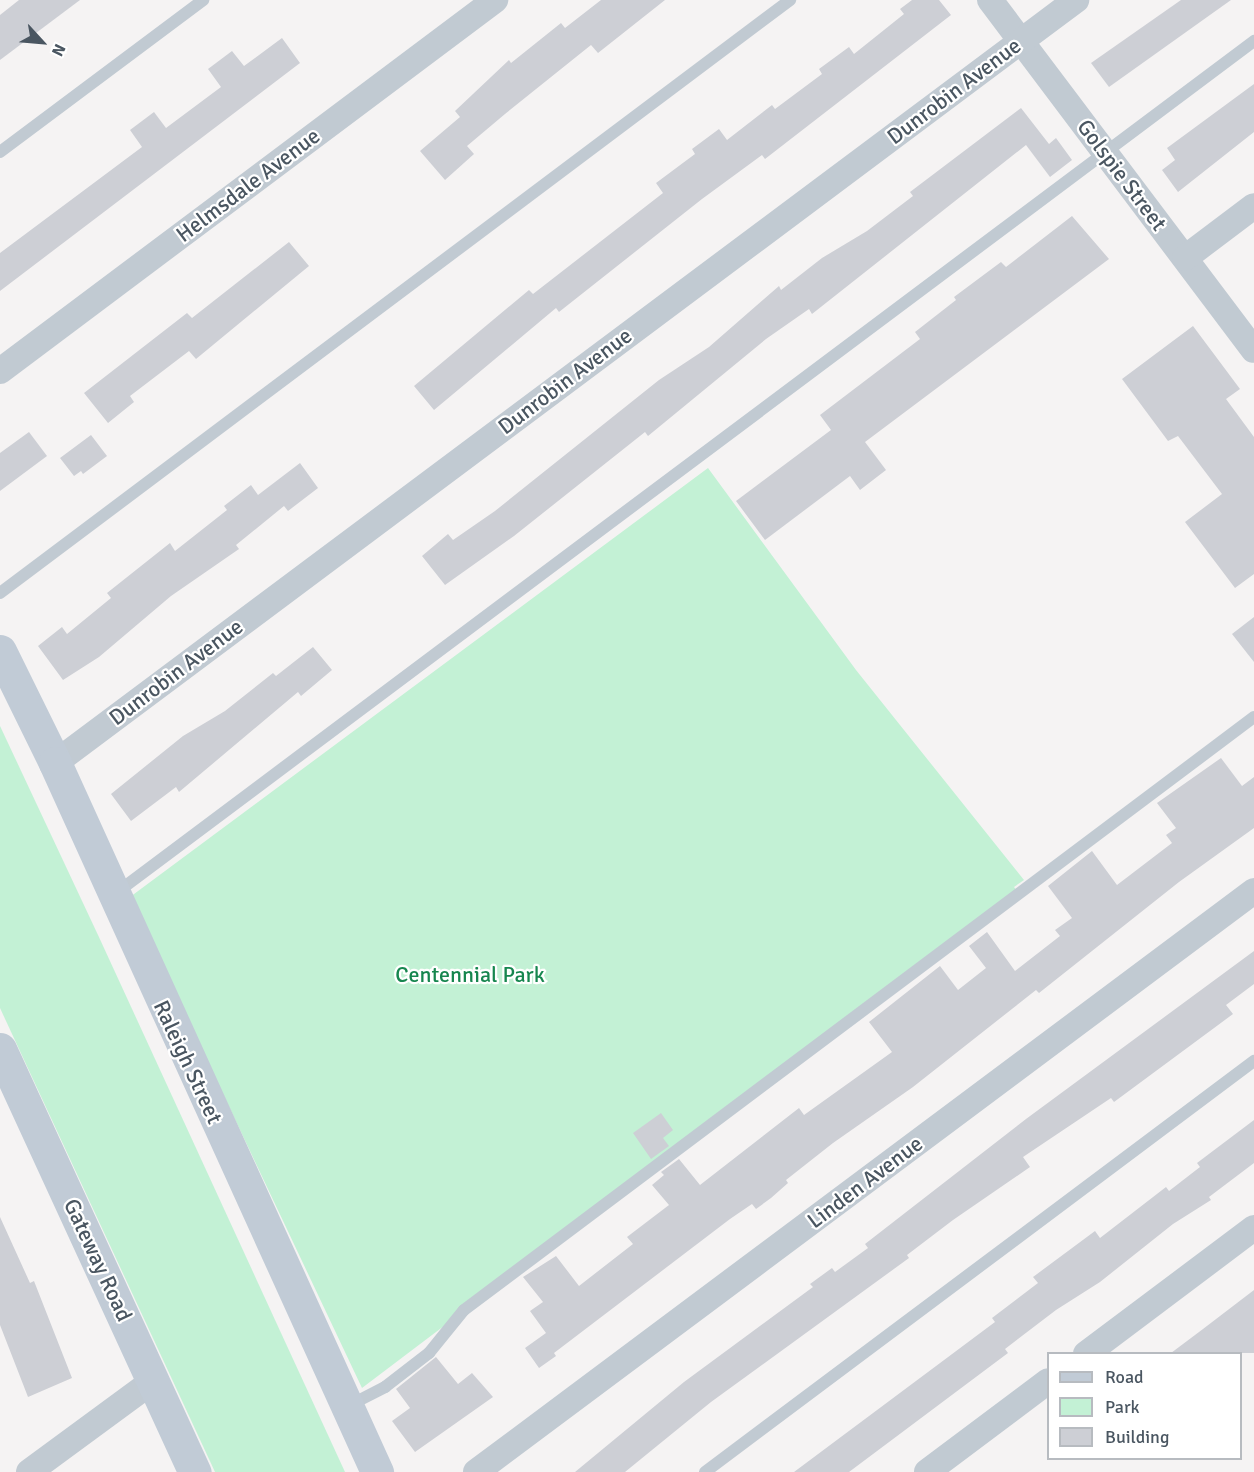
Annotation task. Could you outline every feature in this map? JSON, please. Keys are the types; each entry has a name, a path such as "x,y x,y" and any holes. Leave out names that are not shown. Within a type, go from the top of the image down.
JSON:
{"street":[{"name":"Helmsdale Avenue","path":"0,371 495,0"},
{"name":"Golspie Street","path":"990,0 1254,351"},
{"name":"Dunrobin Avenue","path":"54,763 1076,0"},
{"path":"1185,258 1254,206"},
{"name":"Raleigh Street","path":"0,651 54,763 112,896 377,1472"},
{"name":"Linden Avenue","path":"476,1472 1254,891"},
{"name":"Gateway Road","path":"0,1049 195,1472"},
{"path":"1087,1352 1254,1228"},
{"path":"29,1472 153,1381"},
{"path":"927,1472 1047,1382"}],"lane":[{"path":"0,152 203,0"},
{"path":"0,593 790,0"},
{"path":"112,896 1254,41"},
{"path":"347,1407 394,1380 429,1353 464,1310 1254,717"},
{"path":"705,1472 1254,1061"}],"green space":[{"name":"Centennial Park","path":"708,468 856,670 1024,880 1014,887 1018,892 362,1388 130,897"},
{"path":"0,726 345,1472 215,1472 0,1008"}],"building":[{"path":"19,0 80,0 0,60 0,15"},
{"path":"601,0 665,0 598,53 591,45 505,114 467,146 474,154 445,180 420,151 460,117 455,111 509,60 511,63 561,23 565,28"},
{"path":"912,0 939,0 951,15 765,159 762,155 702,199 559,312 556,308 434,410 414,386 529,290 533,294 663,193 656,183 695,154 692,149 719,129 727,140 772,105 775,109 822,74 819,69 849,47 854,54 904,14 900,9"},
{"path":"1181,0 1231,0 1109,87 1091,63"},
{"path":"282,38 300,63 0,291 0,253 142,147 130,130 154,112 166,128 221,87 208,69 232,51 244,66"},
{"path":"1254,84 1254,132 1178,192 1162,170 1175,160 1167,148"},
{"path":"1021,108 1049,144 1056,138 1072,160 1050,177 1026,145 812,314 809,309 766,339 648,436 645,432 514,536 445,585 422,556 448,534 453,540 495,511 659,380 709,347 779,286 781,290 822,258 867,231 913,196 910,192"},
{"path":"1072,216 1109,259 865,442 886,470 860,490 850,476 765,540 736,501 831,430 820,415 920,339 915,332 956,300 954,297 1001,262 1006,267"},
{"path":"289,242 309,266 196,359 189,351 130,396 134,402 108,423 84,393 187,313 192,318"},
{"path":"1193,326 1240,389 1226,399 1254,437 1254,574 1235,588 1185,522 1222,494 1178,436 1168,441 1122,379"},
{"path":"29,432 47,456 0,491 0,453"},
{"path":"91,435 107,456 83,474 81,471 74,476 60,458"},
{"path":"300,463 318,488 288,511 284,506 236,545 239,549 171,596 99,657 63,680 38,646 62,627 67,634 111,598 107,593 170,543 175,551 227,510 224,506 251,485 258,495"},
{"path":"1254,617 1254,662 1232,634"},
{"path":"313,647 332,670 301,696 298,692 179,792 176,787 131,821 111,794 183,736 225,711 273,673 276,676"},
{"path":"1221,758 1242,786 1254,777 1254,828 1179,882 1039,993 1036,990 913,1087 833,1143 786,1180 788,1183 771,1198 756,1209 752,1204 730,1219 554,1353 556,1356 539,1368 525,1348 546,1333 530,1311 543,1302 523,1277 556,1256 579,1286 633,1244 627,1237 669,1205 652,1185 664,1175 661,1172 679,1159 700,1185 799,1108 804,1115 892,1052 869,1022 940,966 958,990 986,968 969,946 987,932 1015,971 1060,936 1055,930 1072,918 1048,886 1092,851 1117,885 1172,843 1166,835 1176,828 1157,803"},
{"path":"1254,951 1254,984 1226,1005 1233,1014 1114,1102 1111,1098 1023,1157 1030,1167 953,1220 907,1255 909,1258 711,1402 625,1472 575,1472 684,1382 813,1287 810,1284 832,1268 835,1272 868,1248 865,1244 1026,1119"},
{"path":"661,1113 673,1130 663,1138 669,1146 651,1159 633,1133"},
{"path":"1254,1120 1254,1163 1209,1197 1211,1200 1173,1224 1100,1282 1056,1310 1005,1349 1008,1353 849,1472 794,1472 995,1322 992,1318 1038,1283 1033,1277 1095,1231 1100,1238 1166,1187 1169,1191 1200,1167 1197,1163"},
{"path":"0,1217 30,1283 34,1281 72,1378 28,1397 0,1325"},
{"path":"1254,1290 1254,1353 1172,1352"},
{"path":"436,1357 458,1384 472,1373 493,1397 415,1452 392,1421 410,1408 396,1389"}]}
